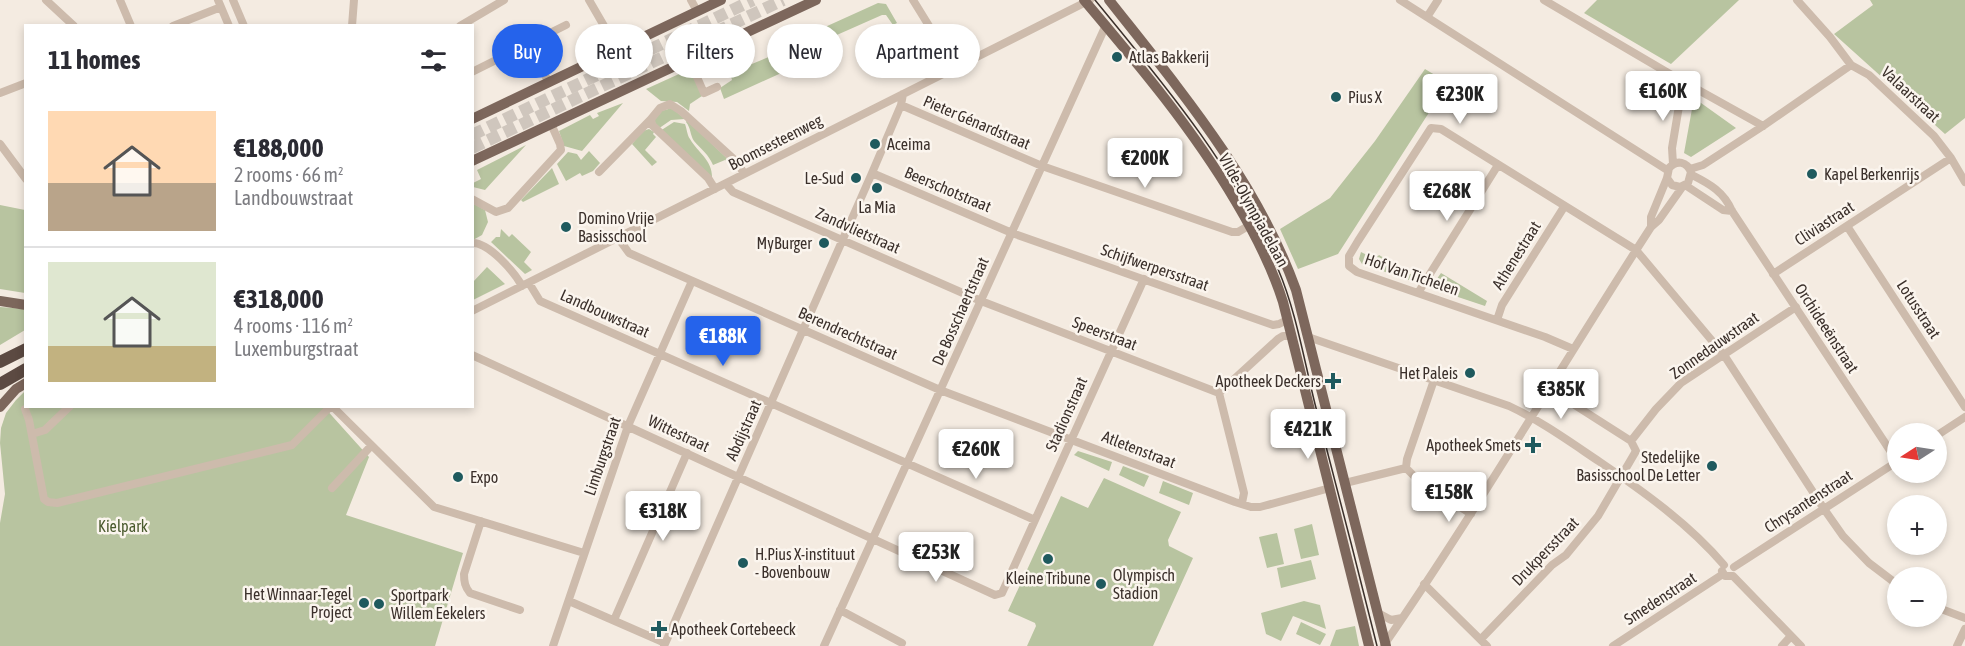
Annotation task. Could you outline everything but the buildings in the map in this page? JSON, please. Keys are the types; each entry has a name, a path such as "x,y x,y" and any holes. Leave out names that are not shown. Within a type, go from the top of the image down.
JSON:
{"highway":[{"path":"3,360 24,348"},
{"path":"0,384 24,370"}],"main road":[{"path":"653,33 721,0"},
{"path":"755,28 816,0"},
{"name":"VIIde-Olympiadelaan","path":"1109,0 1194,108 1250,193 1285,261 1296,290 1385,645"},
{"name":"VIIde-Olympiadelaan","path":"1087,1 1190,130 1250,225 1274,277 1287,320 1369,646"},
{"path":"474,160 665,70"},
{"path":"474,118 575,71"},
{"path":"0,301 24,305"},
{"path":"0,407 24,384"}],"street":[{"path":"46,0 72,24"},
{"path":"120,0 130,24"},
{"path":"243,0 233,1 243,24"},
{"path":"352,24 354,0"},
{"path":"463,24 504,0"},
{"path":"589,0 603,24"},
{"path":"691,0 697,11"},
{"path":"913,0 928,24"},
{"path":"1400,0 1669,171 1674,186 1684,186 1723,210 1732,211"},
{"path":"1427,17 1438,0"},
{"path":"1544,0 1763,126"},
{"path":"1691,172 1851,65 1830,36 1797,0"},
{"name":"Boomsesteenweg","path":"980,56 1087,1"},
{"path":"177,24 219,4 228,24"},
{"name":"De Bosschaertstraat","path":"824,646 1106,25"},
{"path":"474,71 492,62"},
{"name":"Valaarstraat","path":"1851,65 1869,75 1912,113 1951,158 1965,182"},
{"path":"547,78 549,83"},
{"path":"697,78 704,93 717,87"},
{"name":"Boomsesteenweg","path":"474,310 936,78"},
{"path":"1651,227 1651,217 1669,171 1683,82"},
{"path":"0,93 24,84"},
{"name":"Abdijstraat","path":"665,645 872,173 901,105 903,94"},
{"path":"599,172 665,105 676,107 738,163 744,174"},
{"name":"Pieter Génardstraat","path":"901,105 1042,166 1232,232 1238,232 1250,225"},
{"path":"651,119 654,128 708,178 715,189"},
{"path":"474,200 496,212 508,208 561,150 551,124"},
{"name":"Hof Van Tichelen","path":"1573,349 1352,269 1348,259 1358,241 1431,128 1441,129 1636,250 1724,355 1843,536 1869,563 1887,577"},
{"path":"0,144 24,176"},
{"name":"Cliviastraat","path":"1773,274 1951,158"},
{"path":"1385,645 1533,417 1548,388 1651,227 1690,181 1691,172 1682,162 1669,171"},
{"path":"1418,293 1498,165"},
{"name":"Orchideeënstraat","path":"1691,172 1721,192 1887,446"},
{"name":"Beerschotstraat","path":"872,173 1012,233"},
{"name":"Zandvlietstraat","path":"726,184 733,192 981,301"},
{"name":"Athenestraat","path":"1497,320 1502,305 1564,207"},
{"name":"Lotusstraat","path":"1847,226 1965,407"},
{"name":"Schijfwerpersstraat","path":"1012,233 1273,325"},
{"name":"Berendrechtstraat","path":"618,238 629,254 940,390"},
{"name":"Landbouwstraat","path":"474,243 478,243 491,252 540,301 1035,520"},
{"name":"Stadionstraat","path":"1002,593 1144,279"},
{"name":"Limburgstraat","path":"553,646 628,426 692,281"},
{"name":"Speerstraat","path":"981,301 1219,393"},
{"name":"Zonnedauwstraat","path":"1630,441 1681,383 1796,307"},
{"path":"1278,339 1273,325 1287,320"},
{"path":"1242,503 1244,493 1219,393 1278,339 1291,336"},
{"path":"1308,337 1509,406 1533,417 1623,477 1693,531 1724,570 1729,564 1801,646"},
{"name":"Wittestraat","path":"474,356 995,595 1002,593"},
{"path":"1406,468 1407,459 1434,381"},
{"path":"1548,388 1630,441"},
{"name":"Atletenstraat","path":"940,390 1251,507 1260,507 1330,488"},
{"path":"32,434 45,430 68,408"},
{"path":"25,409 44,499 57,503 292,445 329,408"},
{"path":"333,408 434,507 584,553"},
{"path":"1947,428 1965,417"},
{"name":"Drukpersstraat","path":"1484,642 1552,565 1566,555 1598,516 1623,477 1636,451 1630,441"},
{"path":"332,488 370,446"},
{"path":"614,621 687,453"},
{"path":"1345,483 1406,468"},
{"path":"1406,468 1416,478 1471,514"},
{"name":"Chrysantenstraat","path":"1734,571 1887,468"},
{"path":"481,521 464,574 466,588 470,593 520,610"},
{"name":"Smedenstraat","path":"1613,646 1724,570"},
{"path":"1424,584 1484,642"},
{"path":"569,601 665,645"},
{"path":"840,609 902,643"},
{"path":"1947,611 1965,618"},
{"path":"1378,613 1391,620 1402,618"},
{"path":"1957,646 1965,629"},
{"path":"1782,646 1791,636"}],"green space":[{"path":"1597,0 1739,0 1671,64 1584,13"},
{"path":"1870,0 1965,0 1965,118 1945,134 1834,34 1873,5"},
{"path":"878,3 886,4 897,23 892,24 886,15 882,15 862,24 855,24 855,27 843,32 843,24 832,24"},
{"path":"767,58 767,78 770,78 724,99 720,88 732,80 731,78 755,78 755,63"},
{"path":"1425,69 1448,83 1338,254 1298,269 1280,229 1330,198 1375,141"},
{"path":"670,78 694,78 702,96 690,104 689,111 677,102 661,101 646,89"},
{"path":"1694,98 1736,128 1691,157 1684,153"},
{"path":"623,103 582,151 564,146 559,131 590,115 593,119 599,116 597,113"},
{"path":"672,108 685,119 671,120 658,129 654,120 661,111"},
{"path":"687,120 735,166 725,160 713,165 694,141"},
{"path":"674,122 685,124 693,144 710,167 712,179 660,131"},
{"path":"649,129 656,137 645,150 657,162 652,166 632,144 643,131"},
{"path":"526,145 485,190 474,187 474,182 481,179 477,170"},
{"path":"589,151 600,163 593,171 582,176 580,173 566,181 557,164 568,152 577,154 581,160"},
{"path":"552,168 559,184 523,202 521,200"},
{"path":"474,204 485,210 488,222 482,235 474,239"},
{"path":"0,205 24,210 24,293 0,289"},
{"path":"501,229 509,237 512,234 531,252 524,262 532,270 525,274 491,242 496,237 500,237"},
{"path":"1361,252 1375,259 1379,255 1412,275 1409,280 1362,264 1359,259"},
{"path":"487,267 505,284 474,300 474,281"},
{"path":"1441,273 1487,301 1485,306 1437,290 1434,283"},
{"path":"0,307 24,309 24,331 0,345"},
{"name":"Kielpark","path":"24,392 24,408 325,408 369,457 346,515 463,553 435,646 0,646 0,523 5,494 0,443 1,428 6,413"},
{"path":"1078,451 1112,462 1109,471 1074,455"},
{"path":"1123,466 1149,476 1144,487 1119,475"},
{"name":"Olympisch Stadion","path":"1104,478 1181,512 1168,540 1169,546 1193,558 1153,646 1027,646 1036,626 1035,623 1008,611 1061,496 1088,508"},
{"path":"1163,481 1193,493 1189,505 1159,493"},
{"path":"1312,524 1319,555 1301,559 1294,529"},
{"path":"1277,533 1284,564 1267,568 1259,537"},
{"path":"1311,560 1316,579 1281,588 1277,568"},
{"path":"1304,601 1320,605 1326,629 1293,616 1281,641 1266,634 1261,613"},
{"path":"1301,622 1326,634 1320,645 1296,634"},
{"path":"1355,626 1359,646 1330,646 1336,630"}],"tunnel":[{"path":"474,134 753,0"},
{"path":"474,147 783,0"}],"tram line":[{"path":"1095,0 1196,128 1241,196 1278,269 1295,319 1377,646"}],"place":[{"name":"Atlas Bakkerij","path":"1117,57"},
{"name":"Pius X","path":"1336,97"},
{"name":"Aceima","path":"875,144"},
{"name":"Kapel Berkenrijs","path":"1812,174"},
{"name":"Le-Sud","path":"856,178"},
{"name":"La Mia","path":"877,188"},
{"name":"Domino Vrije Basisschool","path":"566,227"},
{"name":"MyBurger","path":"824,243"},
{"name":"Het Paleis","path":"1470,373"},
{"name":"Apotheek Deckers","path":"1333,381"},
{"name":"Apotheek Smets","path":"1533,445"},
{"name":"Stedelijke Basisschool De Letter","path":"1712,466"},
{"name":"Expo","path":"458,477"},
{"name":"Kleine Tribune","path":"1048,559"},
{"name":"H.Pius X-instituut - Bovenbouw","path":"743,563"},
{"name":"Olympisch Stadion","path":"1101,584"},
{"name":"Het Winnaar-Tegel Project","path":"364,603"},
{"name":"Sportpark Willem Eekelers","path":"379,604"},
{"name":"Apotheek Cortebeeck","path":"659,629"}]}
